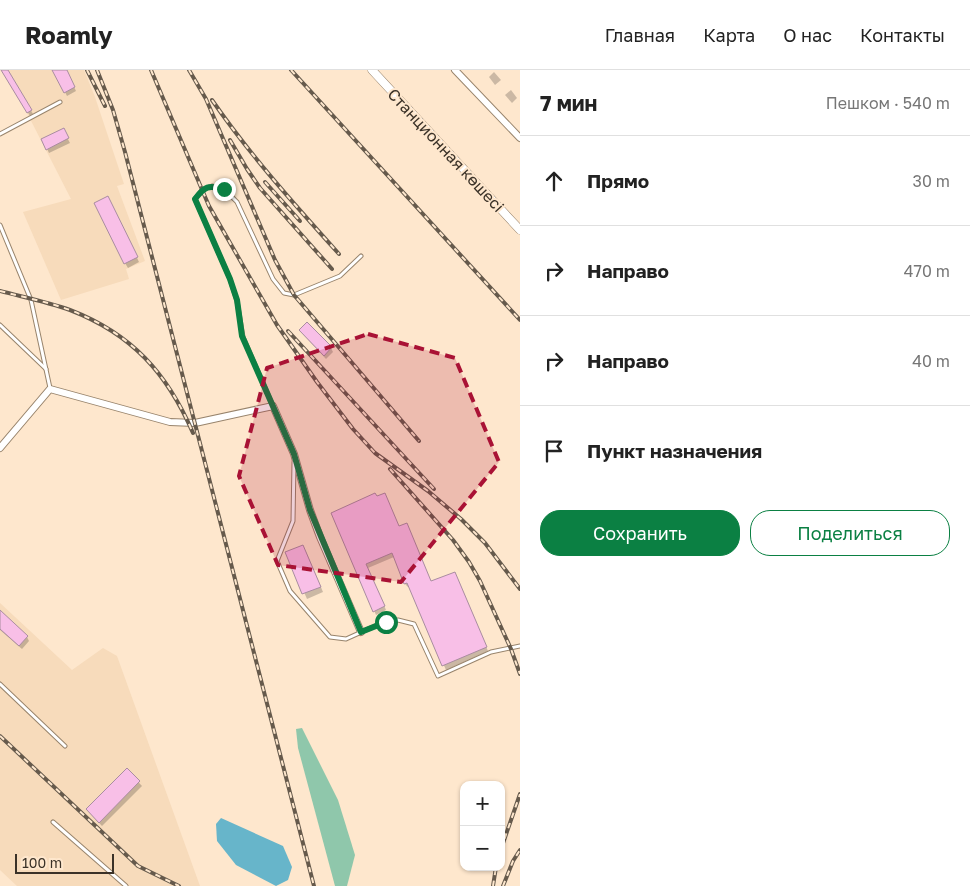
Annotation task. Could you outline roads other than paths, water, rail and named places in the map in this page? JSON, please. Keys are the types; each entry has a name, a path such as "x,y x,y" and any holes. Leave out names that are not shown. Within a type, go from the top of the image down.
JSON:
{"street":[{"name":"Станционная көшесі","path":"372,70 520,230"},
{"path":"455,70 520,138"},
{"path":"0,448 50,389 170,422 188,424 273,406 294,454 310,510 361,632"}],"lane":[{"path":"0,134 60,102"},
{"path":"273,406 242,336 237,300 230,279 195,199 202,190 212,186 224,189 237,202 273,278 284,293 294,296 340,276 361,256"},
{"path":"0,225 31,300 50,389"},
{"path":"0,325 46,370"},
{"path":"294,454 293,521 277,561 290,591 330,637 346,639 386,622 398,620 414,624 438,676 491,652 520,646"},
{"path":"0,684 65,746"},
{"path":"53,822 126,886"}],"water":[{"path":"221,818 283,846 292,867 288,880 276,886 236,865 217,841 216,824"}],"railway":[{"path":"87,70 105,106"},
{"path":"97,70 113,110 125,152 314,886"},
{"path":"151,70 209,206 277,325 317,382 353,429 375,453 428,491 461,519 485,543 520,589"},
{"path":"189,70 206,99 275,260 294,295 419,441"},
{"path":"291,70 520,320"},
{"path":"212,100 257,160 339,254"},
{"path":"230,140 260,188 332,269"},
{"path":"265,182 300,221"},
{"path":"0,291 70,310 112,331 145,358 159,374 183,411 193,433"},
{"path":"288,331 434,489"},
{"path":"390,469 453,540 469,562 480,581 511,649 520,674"},
{"path":"0,736 138,866 179,886"},
{"path":"505,837 520,794"},
{"path":"503,886 513,861 520,850"},
{"path":"493,886 495,871"}]}
